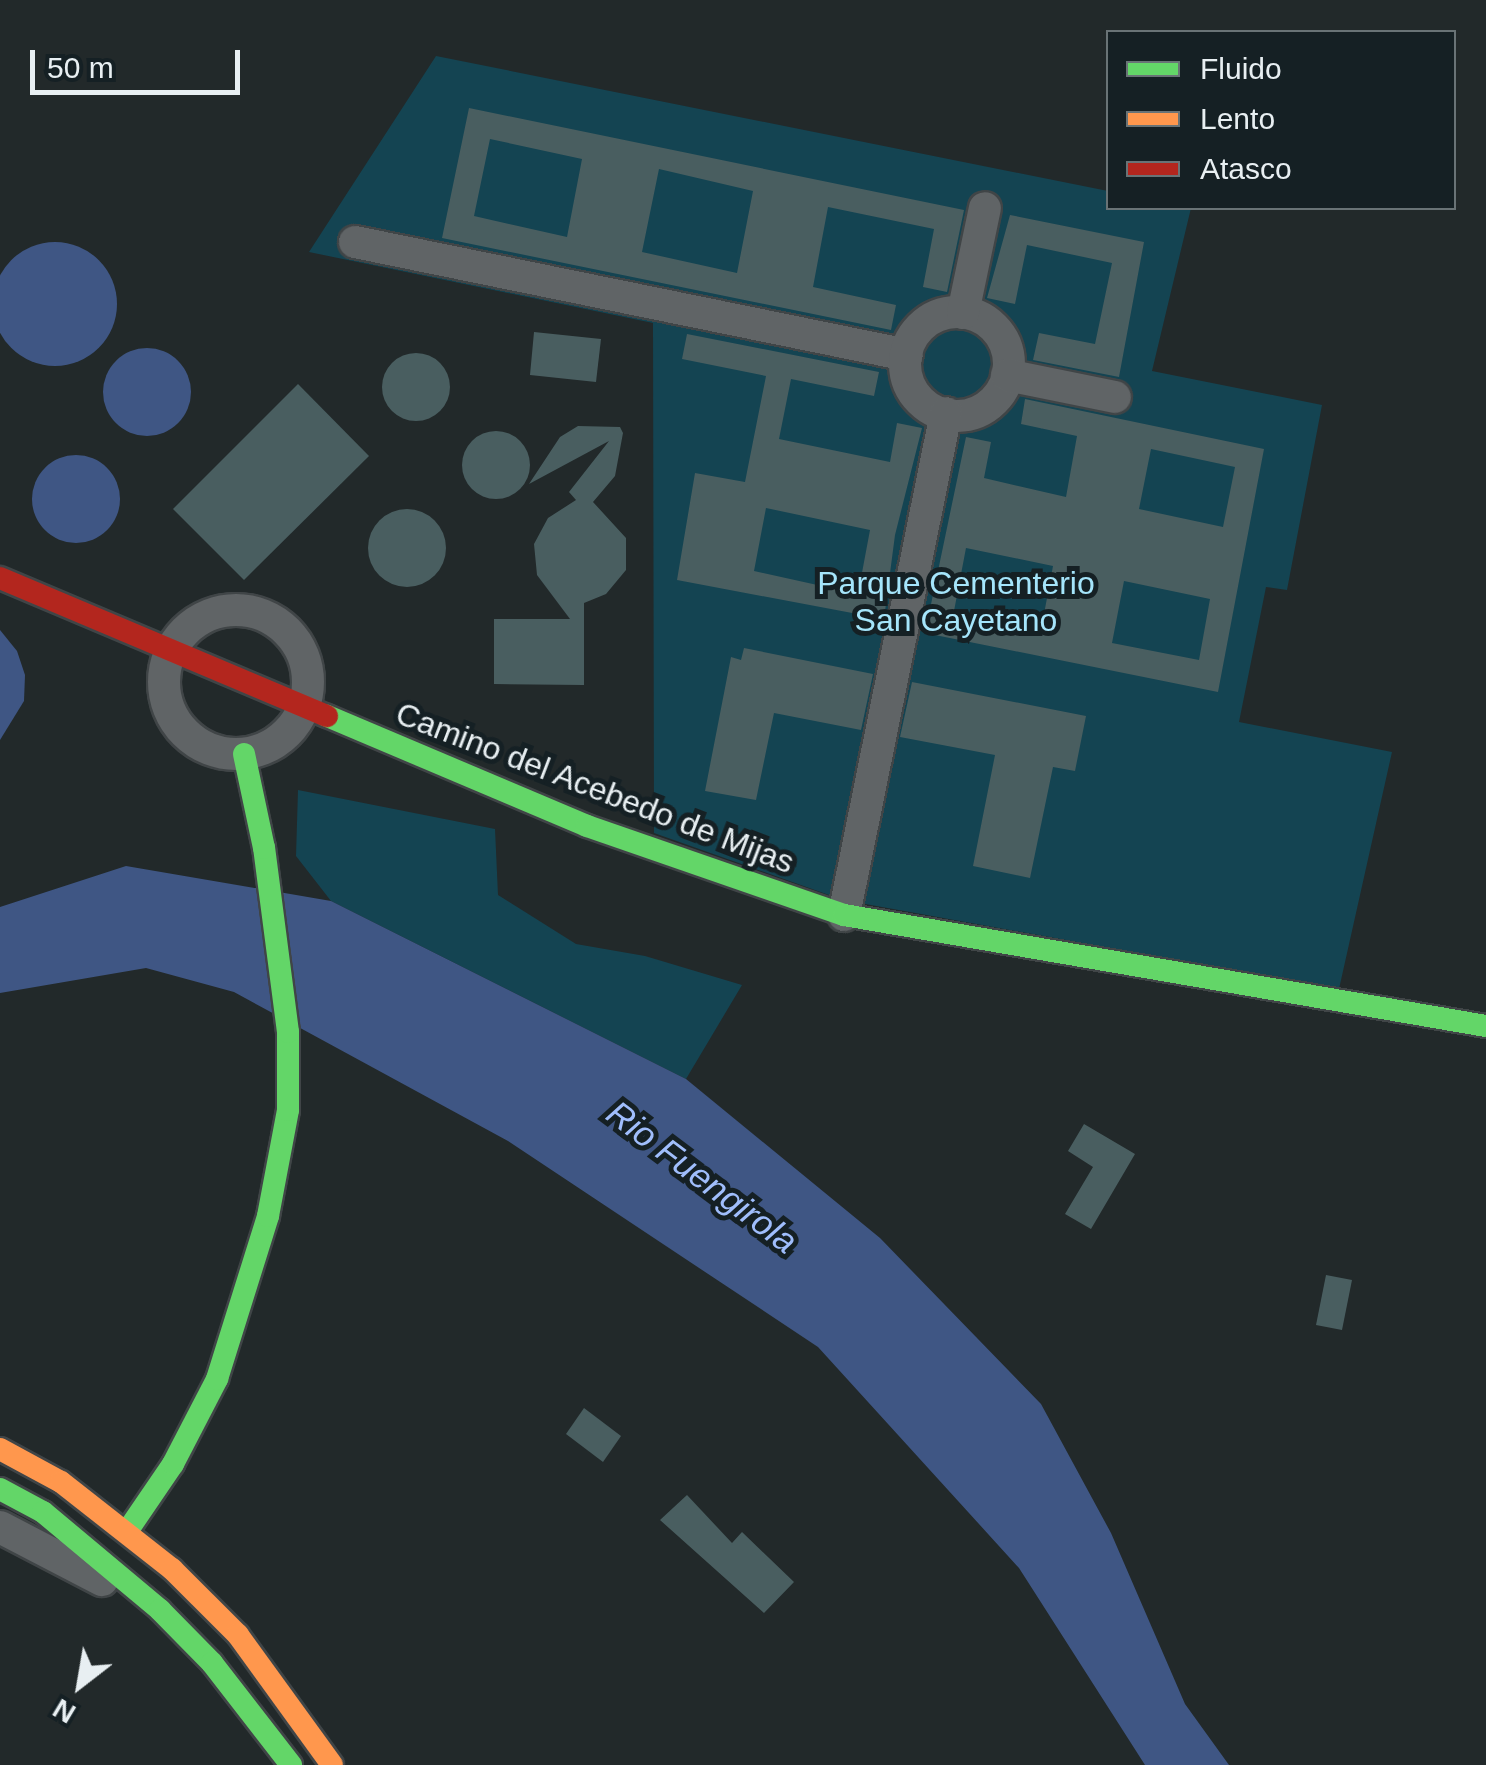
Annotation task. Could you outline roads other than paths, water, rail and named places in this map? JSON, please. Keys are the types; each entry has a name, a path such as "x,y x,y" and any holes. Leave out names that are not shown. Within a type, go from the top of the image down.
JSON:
{"street":[{"path":"963,313 986,208"},
{"path":"355,242 907,355"},
{"path":"946,310 963,313 986,317 1012,352 1002,395 968,418 926,408 902,374 912,334 946,310"},
{"path":"1007,375 1115,397"},
{"path":"844,914 946,413"},
{"name":"Camino del Acebedo de Mijas","path":"0,578 302,708 654,852 844,914 1486,1026"},
{"path":"248,610 272,619 303,654 309,686 302,708 280,738 244,754 222,753 190,738 175,722 164,684 171,652 194,622 216,612 248,610"},
{"path":"128,1530 174,1464 217,1379 268,1216 288,1110 288,1032 264,848 244,754"},
{"path":"0,1449 128,1530 238,1635 332,1765"},
{"path":"0,1489 43,1512 160,1610 212,1663 291,1765"},
{"path":"0,1526 160,1610"}],"water":[{"path":"43,243 67,243 89,253 106,270 116,292 116,316 106,338 89,355 67,365 31,361 11,348 -1,330 -1,278 11,260"},
{"path":"147,348 172,355 184,367 191,392 184,417 172,429 147,436 122,429 110,417 103,392 110,367 122,355"},
{"path":"76,455 107,468 120,499 107,530 76,543 45,530 32,499 45,468"},
{"path":"0,630 17,651 25,675 24,701 0,740"},
{"name":"Rio Fuengirola","path":"126,866 331,901 686,1079 880,1238 1041,1404 1111,1533 1185,1704 1229,1765 1145,1765 1019,1568 818,1347 508,1141 234,992 146,968 0,993 0,907"}],"park label":[{"name":"Parque Cementerio San Cayetano","path":"956,602"}]}
